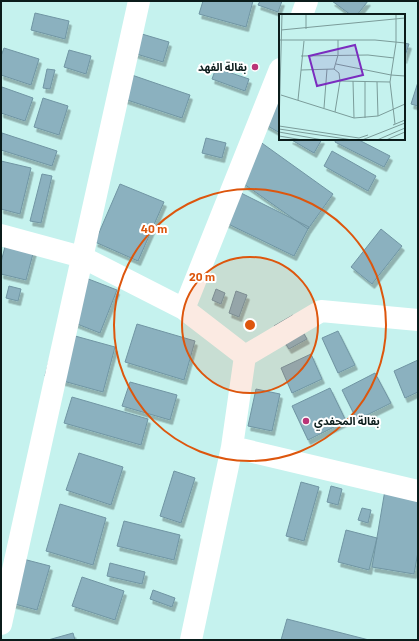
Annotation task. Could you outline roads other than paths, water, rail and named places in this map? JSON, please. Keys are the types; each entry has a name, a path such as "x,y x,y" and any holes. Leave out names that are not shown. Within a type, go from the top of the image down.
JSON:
{"street":[{"path":"1,624 139,1"},
{"path":"302,14 307,1"},
{"path":"184,309 279,72"},
{"path":"1,235 82,257 184,309 245,356"},
{"path":"245,356 321,311 418,320"},
{"path":"191,640 232,447 245,356"},
{"path":"232,447 418,491"}],"place":[{"name":"بقالة الفهد","path":"255,67"},
{"name":"بقالة المحفدي","path":"306,421"}]}
